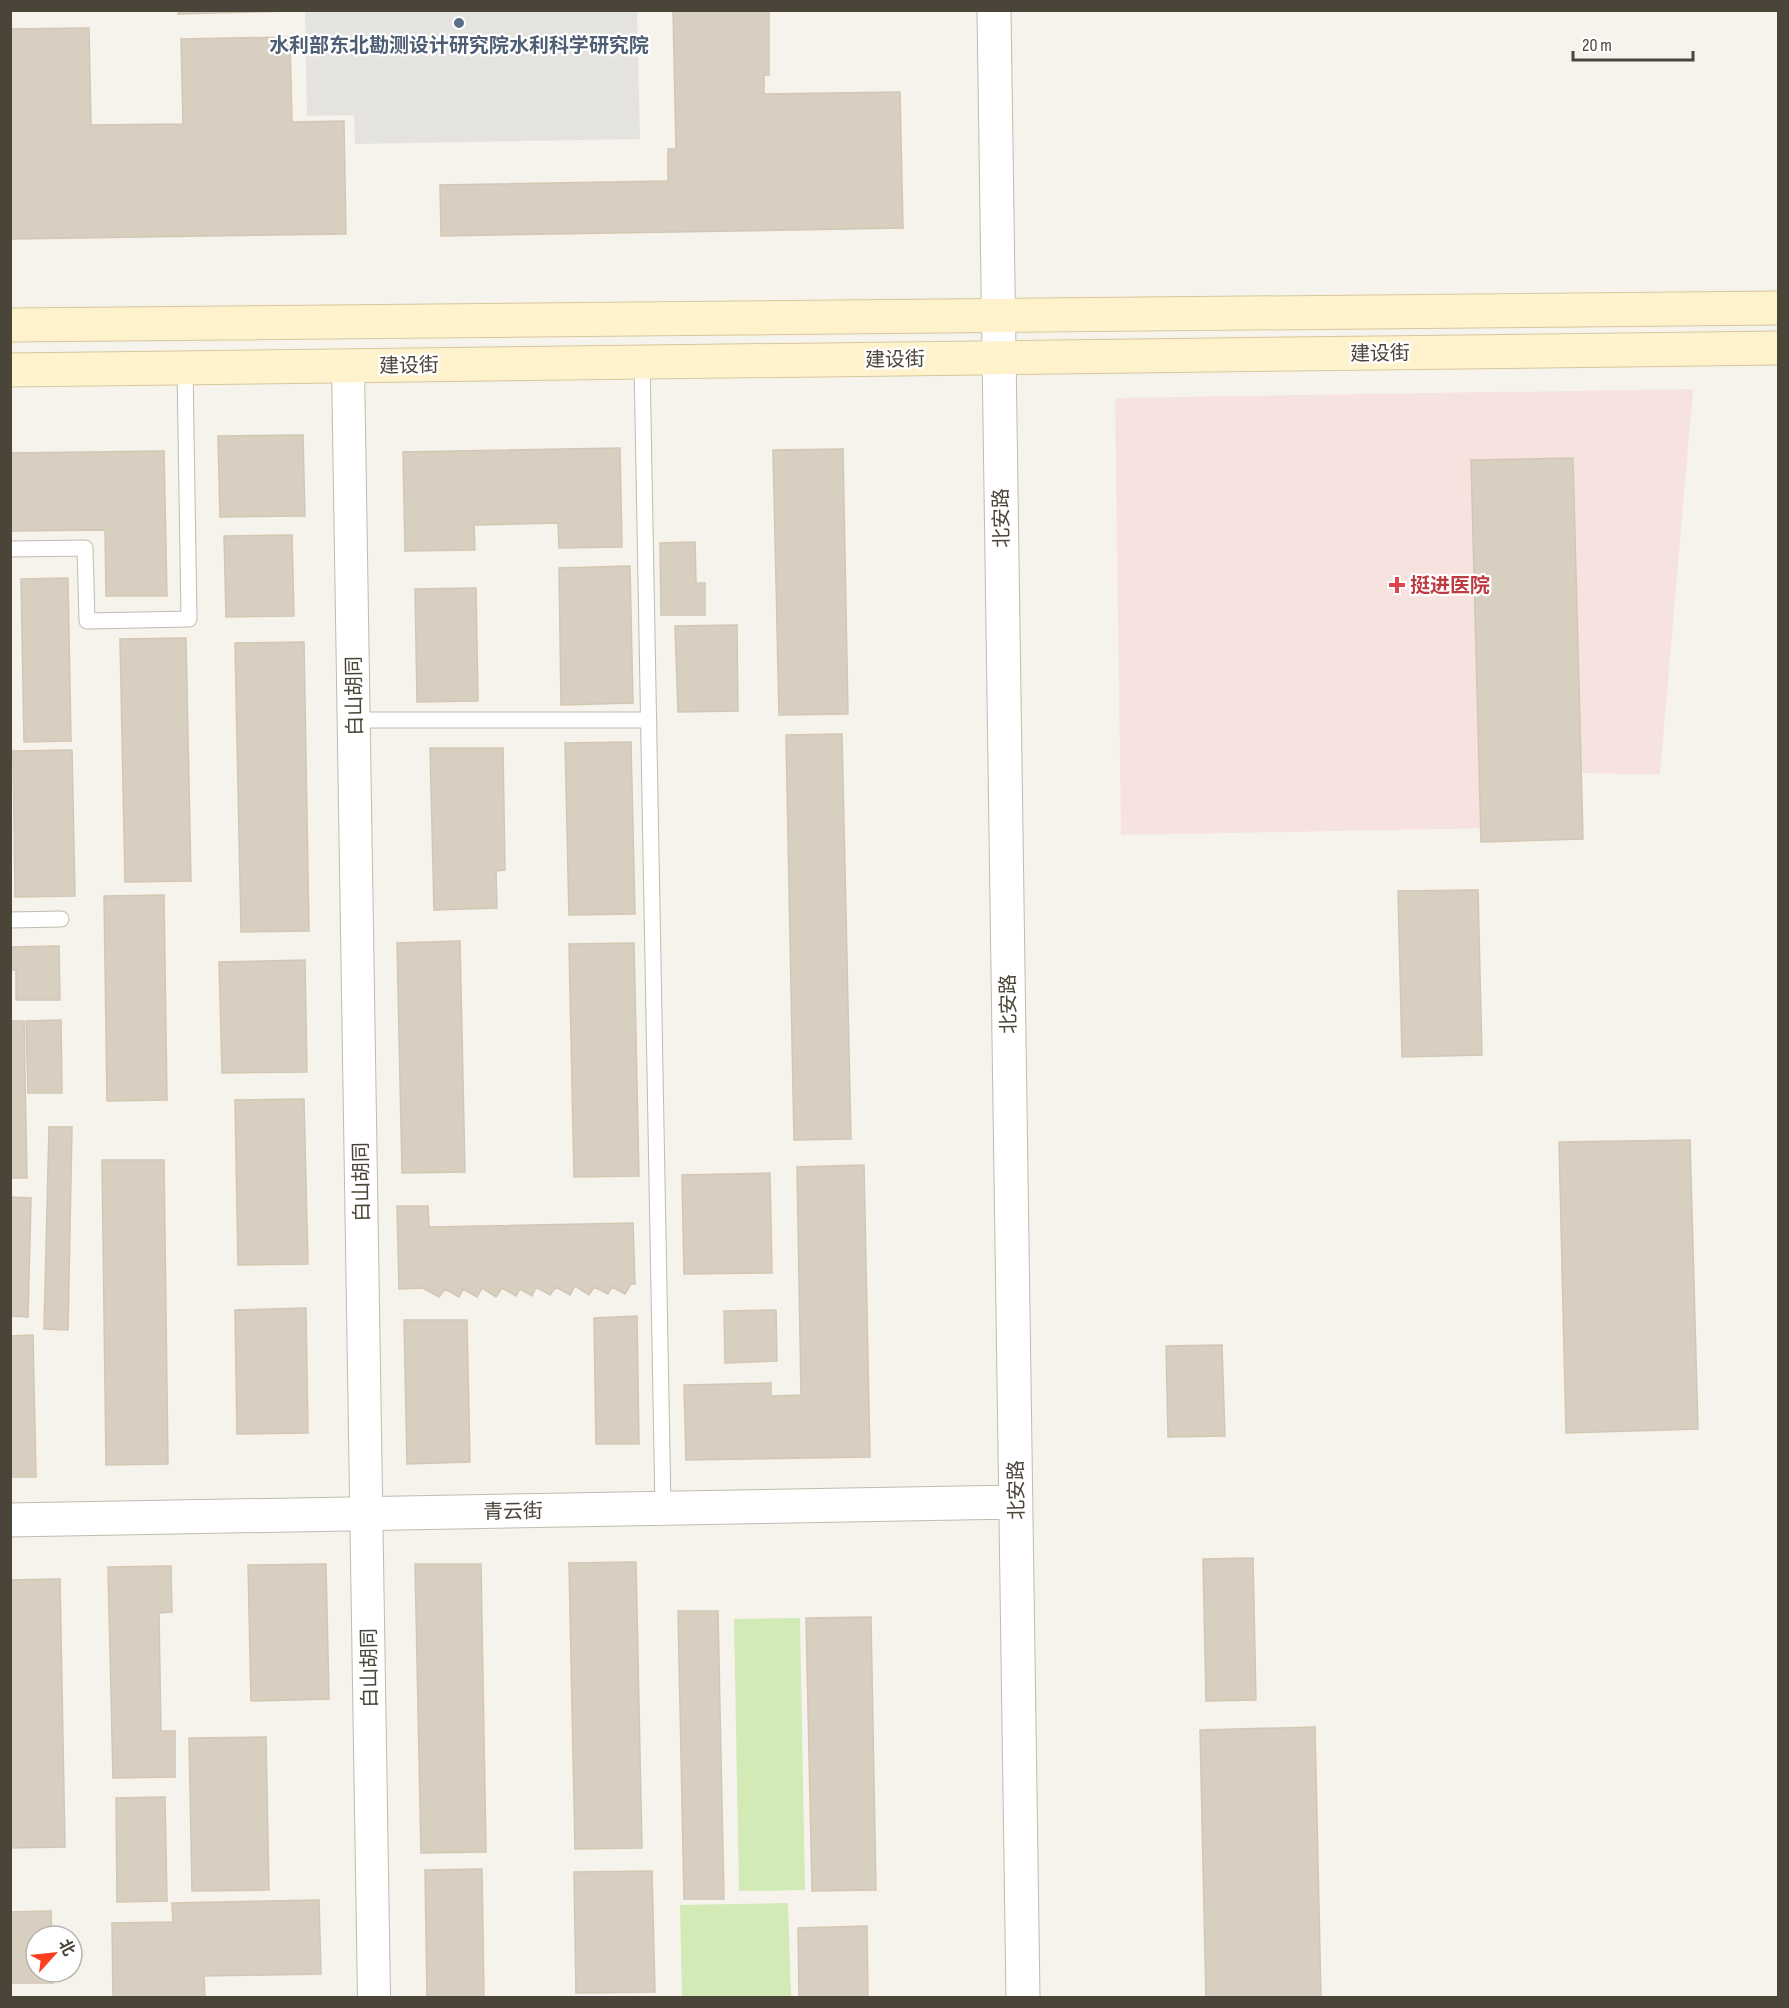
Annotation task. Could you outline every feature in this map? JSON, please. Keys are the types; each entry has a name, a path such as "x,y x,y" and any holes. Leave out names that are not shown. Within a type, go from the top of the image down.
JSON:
{"main road":[{"name":"建设街","path":"10,325 1779,308"},
{"name":"建设街","path":"10,370 1779,348"}],"street":[{"name":"北安路","path":"994,10 1023,1998"},
{"name":"白山胡同","path":"348,366 374,1998"},
{"name":"青云街","path":"10,1520 1016,1502"}],"lane":[{"path":"642,362 663,1508"},
{"path":"10,549 85,548 87,621 189,619 185,367"},
{"path":"354,720 649,720"},
{"path":"10,920 61,920"}],"shaded area":[{"path":"305,11 637,11 640,139 355,144 354,115 307,116"},
{"name":"挺进医院","path":"1693,389 1660,775 1547,772 1548,827 1121,835 1115,398"}],"green space":[{"path":"800,1618 805,1890 739,1891 734,1619"},
{"path":"788,1903 791,1997 682,1997 680,1905"}],"building":[{"path":"178,10 291,10 291,11 178,14"},
{"path":"673,10 769,10 769,75 764,75 764,94 900,92 903,228 441,236 440,185 668,181 668,149 676,149"},
{"path":"89,28 91,125 183,124 181,39 290,37 292,122 344,121 346,234 10,239 10,29"},
{"path":"303,435 305,516 220,517 218,436"},
{"path":"620,448 622,547 559,548 558,523 474,525 475,550 405,551 403,452"},
{"path":"843,449 848,714 779,715 773,450"},
{"path":"164,451 167,596 106,596 105,530 10,531 10,453"},
{"path":"1573,458 1583,839 1481,842 1471,460"},
{"path":"292,535 294,616 226,617 224,536"},
{"path":"695,542 696,583 705,583 705,615 661,615 660,543"},
{"path":"630,566 633,703 561,705 559,568"},
{"path":"68,578 71,741 24,742 21,579"},
{"path":"476,588 478,701 417,702 415,589"},
{"path":"737,625 738,711 678,712 675,626"},
{"path":"186,638 191,881 125,882 120,639"},
{"path":"304,642 309,931 241,932 235,643"},
{"path":"842,734 851,1139 794,1140 786,735"},
{"path":"631,742 635,914 569,915 565,743"},
{"path":"430,748 503,748 505,870 496,871 497,908 434,910"},
{"path":"72,750 75,896 15,897 13,751"},
{"path":"1478,890 1482,1055 1402,1057 1398,891"},
{"path":"164,895 167,1100 107,1101 104,896"},
{"path":"460,941 465,1172 402,1173 397,943"},
{"path":"634,943 639,1176 574,1177 569,944"},
{"path":"59,946 60,1000 16,1000 16,970 10,970 10,947"},
{"path":"305,960 307,1072 222,1073 219,962"},
{"path":"61,1020 62,1093 28,1093 26,1021"},
{"path":"10,1021 24,1021 27,1178 10,1178"},
{"path":"304,1099 308,1264 238,1265 235,1100"},
{"path":"49,1127 72,1127 68,1330 44,1329"},
{"path":"1690,1140 1698,1429 1566,1433 1559,1142"},
{"path":"102,1160 164,1160 168,1464 106,1465"},
{"path":"864,1165 870,1457 686,1460 684,1385 771,1383 771,1396 801,1395 797,1167"},
{"path":"770,1173 772,1273 684,1274 682,1175"},
{"path":"10,1197 31,1198 28,1317 10,1316"},
{"path":"397,1206 428,1206 429,1227 633,1223 635,1284 631,1284 625,1294 612,1287 608,1294 594,1287 589,1295 575,1286 570,1295 556,1287 550,1295 536,1287 532,1296 520,1289 516,1296 502,1288 496,1297 482,1288 477,1297 463,1289 459,1297 445,1289 439,1297 423,1288 399,1289"},
{"path":"306,1308 308,1433 237,1434 235,1310"},
{"path":"776,1310 777,1361 725,1363 724,1311"},
{"path":"637,1316 639,1444 596,1444 594,1318"},
{"path":"404,1320 467,1320 470,1462 407,1464"},
{"path":"33,1335 36,1477 10,1477 10,1336"},
{"path":"1222,1345 1225,1436 1168,1437 1166,1346"},
{"path":"1253,1558 1256,1700 1206,1701 1203,1559"},
{"path":"636,1562 642,1848 575,1849 569,1563"},
{"path":"326,1564 329,1699 251,1701 248,1565"},
{"path":"415,1564 481,1564 486,1852 421,1853"},
{"path":"171,1566 172,1612 159,1613 161,1731 175,1731 175,1777 113,1778 108,1567"},
{"path":"60,1579 65,1847 10,1848 10,1580"},
{"path":"678,1611 718,1611 724,1899 684,1899"},
{"path":"871,1617 876,1890 812,1891 806,1618"},
{"path":"1315,1727 1321,1998 1206,1998 1200,1730"},
{"path":"266,1737 269,1890 192,1891 189,1738"},
{"path":"165,1797 167,1901 117,1902 116,1798"},
{"path":"482,1869 484,1998 427,1998 425,1870"},
{"path":"652,1871 655,1992 576,1993 574,1872"},
{"path":"319,1900 321,1974 204,1976 205,1998 113,1998 112,1923 173,1922 172,1903"},
{"path":"51,1911 52,1924 24,1924 24,1983 10,1983 10,1912"},
{"path":"867,1926 868,1998 799,1998 798,1928"}],"place":[{"name":"水利部东北勘测设计研究院水利科学研究院","path":"459,23"},
{"name":"挺进医院","path":"1397,585"}]}
